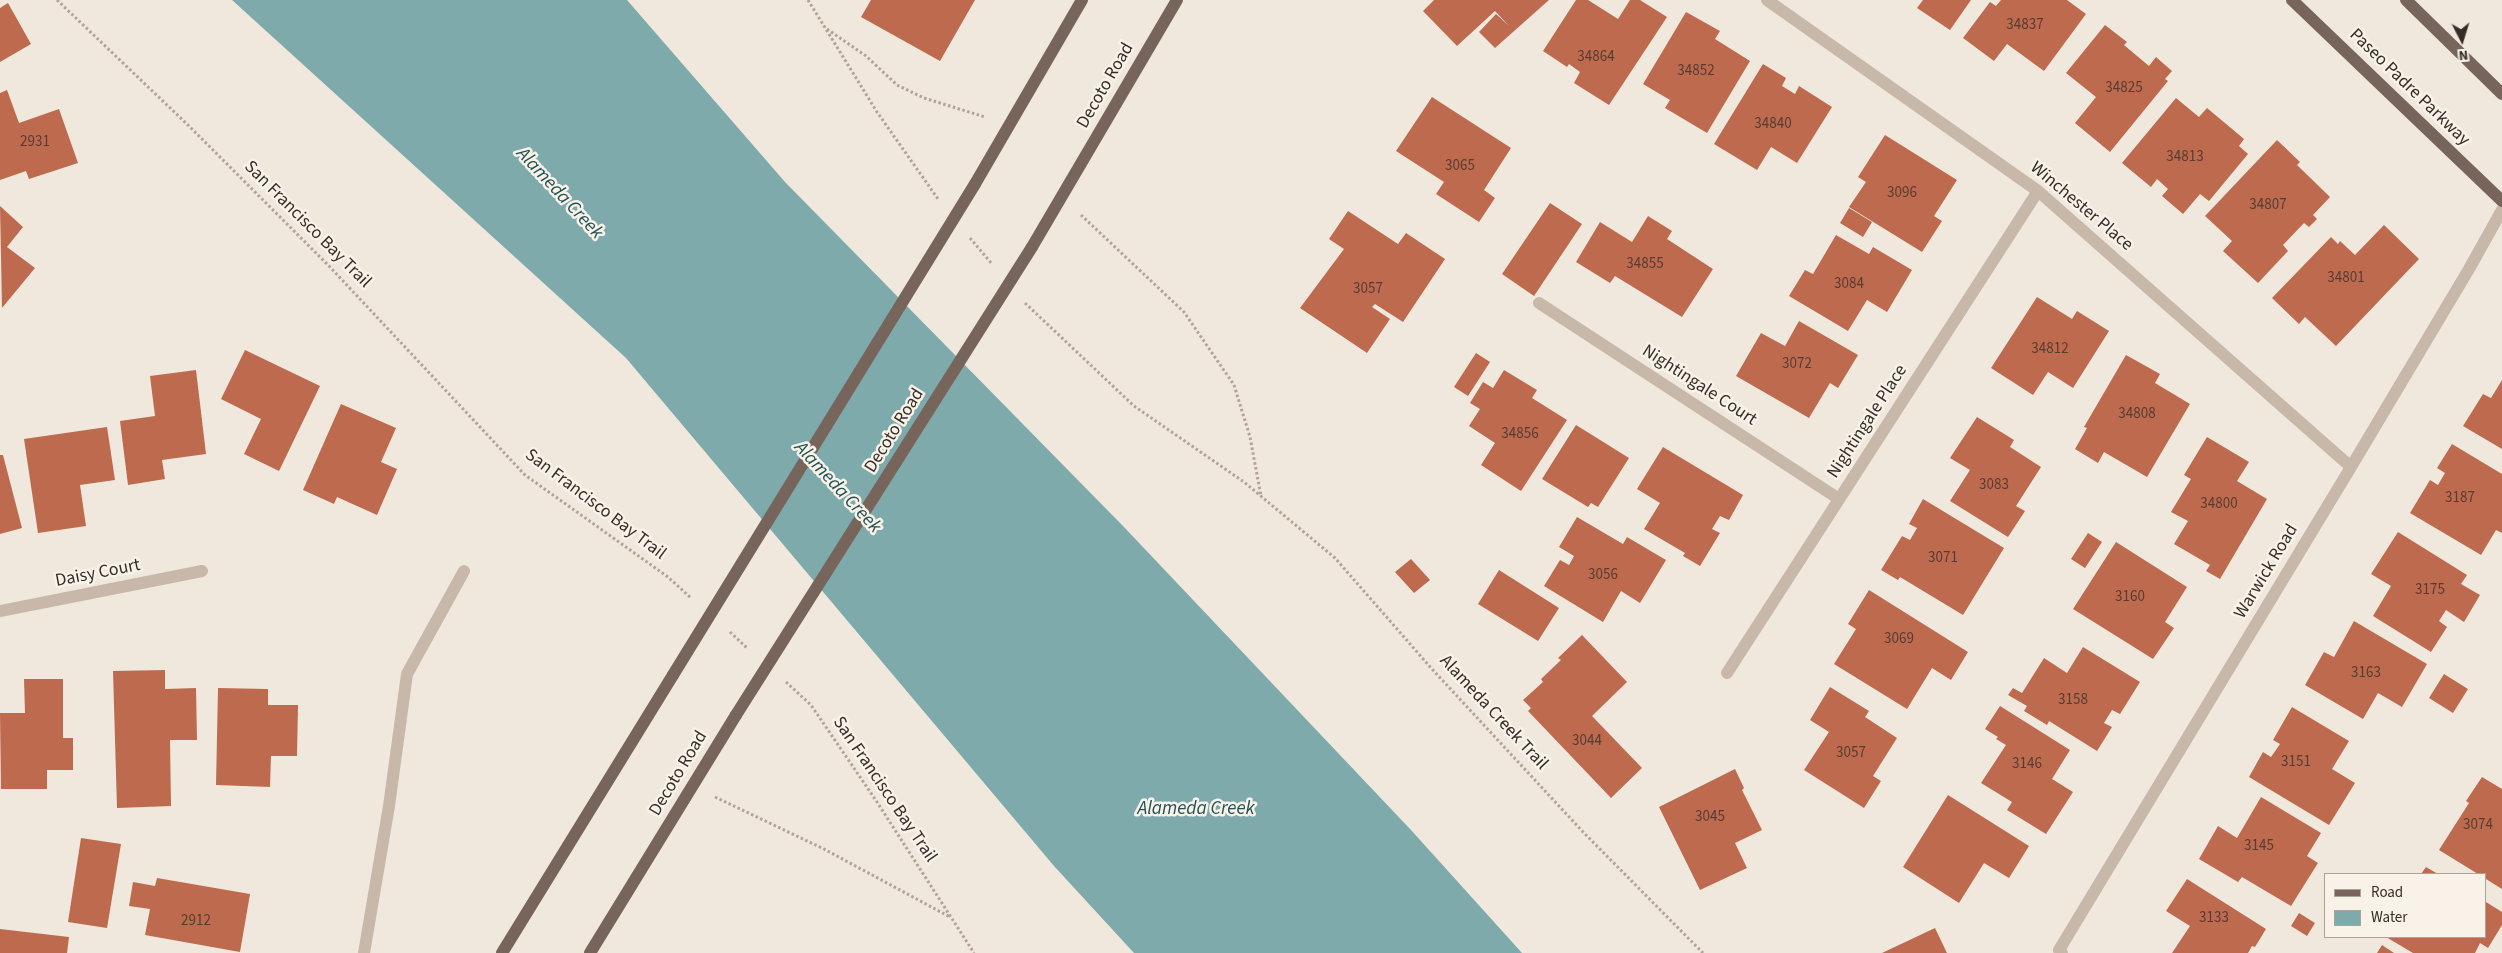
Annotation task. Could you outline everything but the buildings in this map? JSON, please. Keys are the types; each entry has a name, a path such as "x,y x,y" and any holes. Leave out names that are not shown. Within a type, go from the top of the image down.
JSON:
{"main road":[{"path":"502,953 975,184 1082,0"},
{"name":"Decoto Road","path":"590,953 736,715 1032,246 1177,0"},
{"name":"Paseo Padre Parkway","path":"2292,0 2502,201"},
{"path":"2406,0 2502,94"}],"street":[{"name":"Winchester Place","path":"1767,0 2038,191 2351,467"},
{"name":"Nightingale Place","path":"1727,673 2038,191"},
{"name":"Warwick Road","path":"2061,951 2469,269 2502,210"},
{"name":"Nightingale Court","path":"1539,303 1839,499"},
{"name":"Daisy Court","path":"0,611 202,571"},
{"path":"364,953 389,806 407,674 464,571"}],"path":[{"name":"San Francisco Bay Trail","path":"57,0 189,126 330,266 525,475 668,577 697,603"},
{"path":"808,0 826,28 866,56 897,86 924,98 1010,125"},
{"name":"Alameda Creek Trail","path":"1061,198 1117,247 1184,312 1234,385 1250,437 1261,496 1335,558 1438,675 1584,832 1703,953"},
{"path":"725,628 754,654"},
{"name":"San Francisco Bay Trail","path":"783,680 811,705 974,953"},
{"path":"692,786 824,849 951,917"}],"water":[{"name":"Alameda Creek","path":"232,0 627,0 785,182 1123,526 1411,830 1522,953 1134,953 1054,866 626,358"}]}
